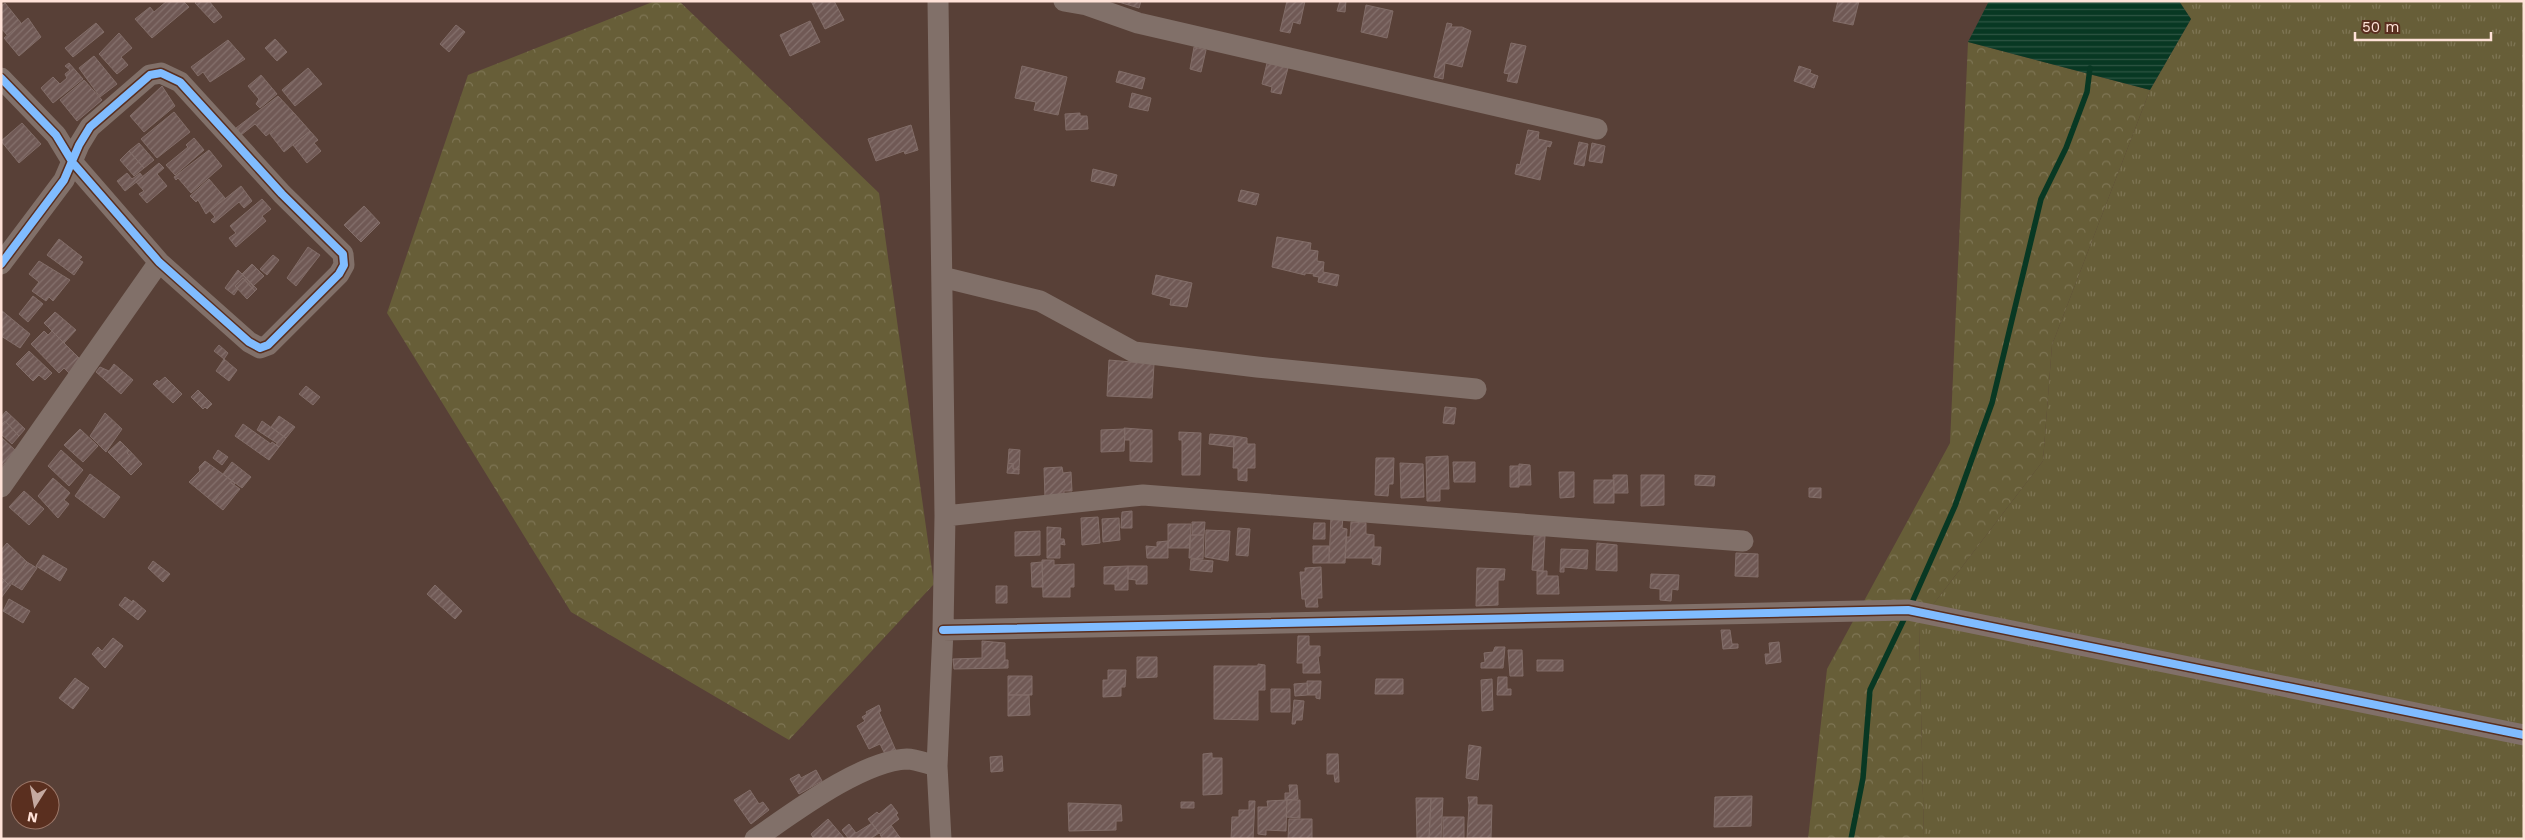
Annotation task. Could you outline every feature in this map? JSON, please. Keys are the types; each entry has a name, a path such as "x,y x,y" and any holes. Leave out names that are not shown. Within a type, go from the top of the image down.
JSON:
{"street":[{"path":"938,1 945,516 943,630 937,766 941,839"},
{"path":"1064,1 1086,3 1138,23 1596,129"},
{"path":"1,78 56,135 73,163 159,262 249,342 260,348 268,345 339,274 344,265 343,254 282,194 180,82 162,73 150,75 90,127 79,145 73,163 64,180 1,264"},
{"path":"1,487 159,262"},
{"path":"942,277 1040,301 1134,352 1257,367 1476,389"},
{"path":"945,516 1143,495 1743,541"},
{"path":"943,630 1908,610 2524,735"},
{"path":"755,839 804,805 874,766 908,759 937,766"}],"green space":[{"path":"655,1 679,1 879,193 934,584 789,740 571,612 387,313 468,75"},
{"path":"2179,1 2524,1 2524,839 1924,839 1919,623 2043,461 2052,345 2150,90 2191,19"},
{"path":"1968,42 2150,90 2052,345 2043,461 1919,623 1924,839 1808,839 1827,669 1950,443"}],"shaded area":[{"path":"1989,1 2179,1 2191,19 2150,90 1968,42"}],"building":[{"path":"167,1 183,1 189,7 152,38 135,19 150,7 154,12"},
{"path":"197,1 209,1 222,17 214,23 195,3"},
{"path":"811,1 834,1 844,20 825,29"},
{"path":"1115,1 1141,1 1139,8"},
{"path":"1287,1 1305,1 1300,24 1293,22 1290,33 1280,31"},
{"path":"1340,1 1346,1 1345,12 1337,11"},
{"path":"1838,1 1859,1 1853,25 1833,21"},
{"path":"5,3 21,23 7,35 1,28 1,6"},
{"path":"1366,5 1393,11 1387,38 1361,32"},
{"path":"28,18 41,37 19,56 4,38"},
{"path":"810,21 820,42 790,56 780,35"},
{"path":"96,23 104,32 73,57 65,48"},
{"path":"1447,23 1452,24 1451,27 1462,27 1471,31 1462,67 1445,63 1443,79 1434,77"},
{"path":"456,25 465,32 449,52 440,44"},
{"path":"119,33 132,48 121,57 128,65 117,74 99,54"},
{"path":"275,39 287,52 277,61 265,48"},
{"path":"228,40 245,59 210,82 203,72 198,76 191,67"},
{"path":"1511,43 1526,46 1517,83 1507,81 1509,74 1504,73"},
{"path":"1194,47 1206,50 1201,72 1190,69"},
{"path":"94,56 117,84 100,97 79,68"},
{"path":"69,63 83,79 53,103 41,88 53,77 60,84 67,78 65,74 70,70 65,66"},
{"path":"1267,63 1288,68 1281,94 1271,92 1272,87 1262,84"},
{"path":"1022,66 1067,77 1058,115 1034,110 1036,102 1015,98"},
{"path":"1799,66 1811,70 1810,73 1818,76 1814,88 1794,81"},
{"path":"308,68 322,84 295,106 282,90"},
{"path":"1119,71 1145,78 1142,89 1116,82"},
{"path":"261,75 277,94 260,108 256,104 259,99 248,86"},
{"path":"84,80 102,100 77,121 60,100"},
{"path":"162,86 175,106 144,132 130,116"},
{"path":"1132,93 1151,98 1148,111 1129,107"},
{"path":"278,96 294,113 266,136 255,124 241,135 236,128"},
{"path":"174,112 190,132 157,158 141,139"},
{"path":"294,113 310,131 284,152 270,134"},
{"path":"1080,113 1080,116 1087,116 1088,129 1066,130 1065,114"},
{"path":"22,123 41,144 19,163 1,141"},
{"path":"911,125 918,150 905,154 904,151 876,161 868,139"},
{"path":"1528,130 1539,132 1538,139 1552,142 1550,147 1547,146 1540,180 1515,174 1517,164 1520,165"},
{"path":"310,131 318,140 314,143 321,151 307,163 293,145"},
{"path":"194,138 204,150 175,175 166,165 188,147 186,145"},
{"path":"1579,142 1588,144 1584,166 1574,164"},
{"path":"139,143 154,160 144,168 129,151"},
{"path":"1592,143 1605,146 1602,163 1589,161"},
{"path":"209,150 222,166 191,193 178,178 176,180 174,177"},
{"path":"129,151 144,168 134,176 120,160"},
{"path":"159,163 164,168 157,174 167,186 147,203 139,194 144,191 136,182"},
{"path":"1093,169 1117,175 1114,186 1091,181"},
{"path":"127,173 132,179 140,173 143,177 125,191 117,181"},
{"path":"209,179 225,198 206,214 198,200 196,202 190,196"},
{"path":"241,186 252,201 244,208 239,202 214,223 211,220 215,217 210,211"},
{"path":"1241,190 1259,194 1256,205 1238,201"},
{"path":"262,199 271,209 262,216 266,221 236,247 229,238 236,233 230,226"},
{"path":"364,206 380,223 361,242 344,225"},
{"path":"1277,237 1311,243 1310,250 1318,251 1317,261 1324,262 1323,272 1339,275 1337,286 1318,282 1319,277 1313,276 1314,274 1305,273 1305,275 1272,267"},
{"path":"59,239 82,257 79,260 83,262 74,275 47,255"},
{"path":"308,247 320,255 296,286 287,278"},
{"path":"273,255 279,260 267,275 260,269"},
{"path":"39,261 70,280 53,301 49,297 46,301 32,291 39,282 29,274"},
{"path":"252,264 264,276 253,286 242,274"},
{"path":"238,270 257,289 255,291 243,278 235,286 238,289 234,295 225,288"},
{"path":"1156,275 1192,283 1187,307 1170,305 1171,299 1152,294"},
{"path":"243,278 255,291 247,299 235,286"},
{"path":"33,296 43,304 28,322 19,314"},
{"path":"1,310 30,334 20,348 1,336"},
{"path":"55,312 76,330 64,343 44,323"},
{"path":"44,331 48,335 52,331 79,358 69,373 64,368 59,373 31,344"},
{"path":"219,345 228,353 224,359 214,351"},
{"path":"29,351 52,373 45,380 39,375 33,381 16,364"},
{"path":"224,359 237,370 229,381 216,371"},
{"path":"1109,360 1154,364 1152,398 1107,396"},
{"path":"114,364 133,380 121,394 96,372 100,367 109,371"},
{"path":"165,377 182,394 173,403 153,384"},
{"path":"306,386 320,397 313,405 299,394"},
{"path":"198,390 212,404 207,409 205,407 203,409 191,397"},
{"path":"1445,407 1456,408 1454,424 1443,423"},
{"path":"6,411 25,429 19,436 5,421 1,425 1,417"},
{"path":"105,413 122,429 106,452 90,436"},
{"path":"279,416 295,427 286,438 271,427"},
{"path":"5,421 19,436 12,444 1,434 1,425"},
{"path":"262,421 286,438 279,447 276,445 277,443 257,430"},
{"path":"243,424 271,444 272,442 279,447 269,460 235,436"},
{"path":"1124,428 1152,430 1152,462 1130,461 1130,440 1125,440"},
{"path":"80,429 98,446 83,462 64,445"},
{"path":"1125,429 1124,451 1101,452 1101,430"},
{"path":"1179,432 1201,433 1200,475 1182,475 1182,440 1179,440"},
{"path":"1210,434 1234,436 1234,447 1209,444"},
{"path":"1234,436 1247,438 1247,444 1255,444 1255,468 1247,468 1247,481 1238,480 1238,468 1233,468"},
{"path":"1,437 15,450 1,468"},
{"path":"120,441 129,450 127,453 130,456 121,465 108,452"},
{"path":"1009,449 1020,450 1019,470 1013,469 1013,464 1008,463"},
{"path":"61,450 83,470 69,486 48,466"},
{"path":"129,450 142,464 131,475 121,465 130,456 127,453"},
{"path":"218,450 228,457 222,465 213,458"},
{"path":"1448,456 1449,489 1440,489 1440,501 1427,501 1426,457"},
{"path":"1376,458 1394,458 1393,484 1389,484 1388,496 1375,495"},
{"path":"205,461 235,483 234,485 230,482 213,502 189,482 200,471 199,467"},
{"path":"232,462 251,477 242,488 223,474"},
{"path":"1453,462 1475,462 1475,482 1454,482"},
{"path":"1008,463 1013,464 1013,469 1019,469 1019,474 1007,473"},
{"path":"1400,463 1423,464 1424,497 1401,498"},
{"path":"1519,464 1530,465 1531,485 1519,485"},
{"path":"1510,466 1519,466 1519,487 1510,487"},
{"path":"1062,467 1063,473 1071,472 1072,491 1064,491 1064,499 1045,499 1044,468"},
{"path":"1559,472 1574,472 1574,497 1560,498"},
{"path":"90,474 120,497 104,518 75,496"},
{"path":"1613,475 1627,475 1628,493 1614,493"},
{"path":"1641,475 1664,475 1664,505 1641,506"},
{"path":"1695,475 1715,476 1714,486 1695,485"},
{"path":"53,478 70,493 64,500 69,504 58,518 38,496"},
{"path":"1594,480 1614,480 1614,503 1594,503"},
{"path":"230,482 240,489 223,510 213,502"},
{"path":"1809,488 1821,488 1821,498 1809,497"},
{"path":"24,491 44,509 29,525 9,507"},
{"path":"1132,511 1132,528 1121,528 1122,512"},
{"path":"1331,516 1343,517 1342,528 1347,529 1345,563 1329,563"},
{"path":"1098,517 1100,543 1082,545 1081,518"},
{"path":"1119,518 1120,540 1103,542 1102,519"},
{"path":"1192,522 1205,522 1204,535 1192,535"},
{"path":"1351,522 1366,523 1366,534 1374,535 1374,547 1381,547 1380,565 1372,564 1373,558 1345,558 1346,537 1350,537"},
{"path":"1314,523 1325,523 1325,539 1313,539"},
{"path":"1168,524 1191,524 1190,548 1168,548"},
{"path":"1047,527 1061,528 1060,539 1064,539 1065,545 1060,544 1060,558 1047,558"},
{"path":"1238,528 1250,529 1248,556 1236,555"},
{"path":"1206,530 1230,531 1228,561 1205,557"},
{"path":"1040,531 1040,555 1015,556 1015,532"},
{"path":"1190,535 1204,535 1203,559 1189,558"},
{"path":"1534,536 1545,536 1543,571 1532,570"},
{"path":"1168,541 1168,558 1147,558 1146,546 1157,547 1157,542"},
{"path":"7,543 27,562 10,586 1,577 1,550"},
{"path":"1597,543 1617,545 1617,571 1596,570"},
{"path":"1313,546 1329,546 1329,563 1313,563"},
{"path":"1561,549 1588,550 1587,569 1564,567 1564,572 1560,572"},
{"path":"1736,553 1758,554 1758,577 1735,576"},
{"path":"43,555 67,569 60,581 36,566"},
{"path":"1191,559 1213,561 1212,572 1190,570"},
{"path":"1042,560 1054,560 1054,565 1074,564 1074,587 1070,587 1070,597 1043,597"},
{"path":"153,561 170,574 163,582 148,568"},
{"path":"27,562 37,568 22,590 12,584"},
{"path":"1042,562 1043,587 1032,587 1031,563"},
{"path":"1128,566 1128,590 1115,590 1115,584 1104,584 1104,567"},
{"path":"1128,566 1147,566 1147,584 1136,584 1136,580 1128,579"},
{"path":"1321,567 1322,598 1317,598 1318,607 1306,607 1305,599 1302,599 1300,572 1305,572 1305,568"},
{"path":"1477,568 1505,569 1504,580 1498,580 1498,605 1476,606"},
{"path":"1537,571 1547,571 1547,576 1558,576 1559,594 1537,594"},
{"path":"1651,574 1679,575 1678,590 1672,589 1671,601 1660,600 1660,589 1650,588"},
{"path":"1,577 10,586 1,598"},
{"path":"435,585 462,611 455,619 427,594"},
{"path":"996,586 1007,586 1007,603 996,603"},
{"path":"125,597 132,602 133,600 146,611 138,620 119,605"},
{"path":"9,599 30,611 23,623 3,611"},
{"path":"1721,630 1730,630 1732,644 1738,644 1738,648 1723,649"},
{"path":"1298,636 1309,636 1309,646 1320,646 1320,656 1318,656 1320,673 1303,673 1303,663 1297,663"},
{"path":"113,638 123,646 105,668 92,654 98,647 102,651"},
{"path":"982,641 1005,643 1005,660 1008,660 1008,668 954,669 953,659 982,658"},
{"path":"1779,642 1781,662 1766,664 1765,654 1770,654 1769,643"},
{"path":"1495,647 1505,647 1503,668 1481,668 1481,663 1485,662 1484,653 1493,652"},
{"path":"1508,650 1522,650 1523,676 1510,676"},
{"path":"1137,657 1157,657 1157,677 1137,678"},
{"path":"1537,660 1563,660 1563,671 1537,671"},
{"path":"1258,664 1265,665 1265,690 1258,690 1258,720 1214,719 1214,666 1258,666"},
{"path":"1108,670 1126,670 1125,687 1121,687 1121,696 1103,697 1103,680 1108,680"},
{"path":"1008,676 1032,676 1032,695 1008,695"},
{"path":"1498,677 1507,677 1507,689 1511,689 1511,695 1497,695"},
{"path":"75,678 89,688 73,709 59,698"},
{"path":"1376,679 1403,679 1403,694 1375,694"},
{"path":"1492,679 1493,710 1482,711 1481,680"},
{"path":"1307,681 1321,681 1320,699 1316,698 1316,695 1308,695"},
{"path":"1307,683 1308,695 1295,696 1294,684"},
{"path":"1271,689 1290,689 1290,712 1271,712"},
{"path":"1008,695 1029,695 1030,715 1008,716"},
{"path":"1294,700 1304,701 1302,720 1296,720 1295,724 1292,724"},
{"path":"879,705 881,711 879,712 896,751 886,756 880,744 869,749 857,726 865,721 862,717 867,714 866,712"},
{"path":"1469,745 1481,747 1478,780 1466,778"},
{"path":"1212,753 1212,758 1222,758 1222,794 1203,795 1203,754"},
{"path":"1327,754 1338,754 1339,782 1335,782 1334,774 1327,774"},
{"path":"1002,756 1003,771 991,772 990,757"},
{"path":"816,770 822,781 799,794 790,779 799,774 801,778"},
{"path":"1289,785 1297,785 1298,799 1285,800 1285,793 1290,793"},
{"path":"750,790 759,804 763,802 769,810 751,824 734,800"},
{"path":"1752,796 1751,826 1714,827 1715,797"},
{"path":"1468,797 1477,797 1477,805 1492,805 1491,838 1467,838"},
{"path":"1416,798 1431,798 1429,839 1417,839"},
{"path":"1431,798 1443,798 1441,839 1429,839"},
{"path":"1287,800 1286,831 1266,830 1266,835 1258,834 1258,807 1268,807 1267,801"},
{"path":"1287,800 1300,800 1300,818 1286,817"},
{"path":"1249,801 1255,801 1253,839 1231,839 1232,817 1239,817 1239,810 1249,810"},
{"path":"1181,802 1194,802 1194,808 1181,808"},
{"path":"1068,803 1121,805 1122,821 1116,821 1116,830 1069,831"},
{"path":"891,804 898,813 896,815 899,819 880,834 868,819 877,812 879,814"},
{"path":"1443,817 1464,817 1464,839 1443,839"},
{"path":"828,819 845,839 814,839 811,834"},
{"path":"1289,819 1312,819 1312,839 1288,839"},
{"path":"872,823 879,833 870,839 849,839 842,830 849,824 856,833"},
{"path":"891,825 901,839 883,839 880,835"}],"waterway":[{"path":"1910,607 1955,506 1992,403 2041,199 2066,148 2087,92 2090,68"},
{"path":"1851,839 1863,778 1870,690 1906,615"}],"cycle path":[{"path":"1,78 56,135 73,163 159,262 249,342 260,348 268,345 339,274 344,265 343,254 282,194 180,82 161,73 150,75 90,127 79,145 64,180 1,264"},
{"path":"943,630 1908,610 2524,735"}]}
